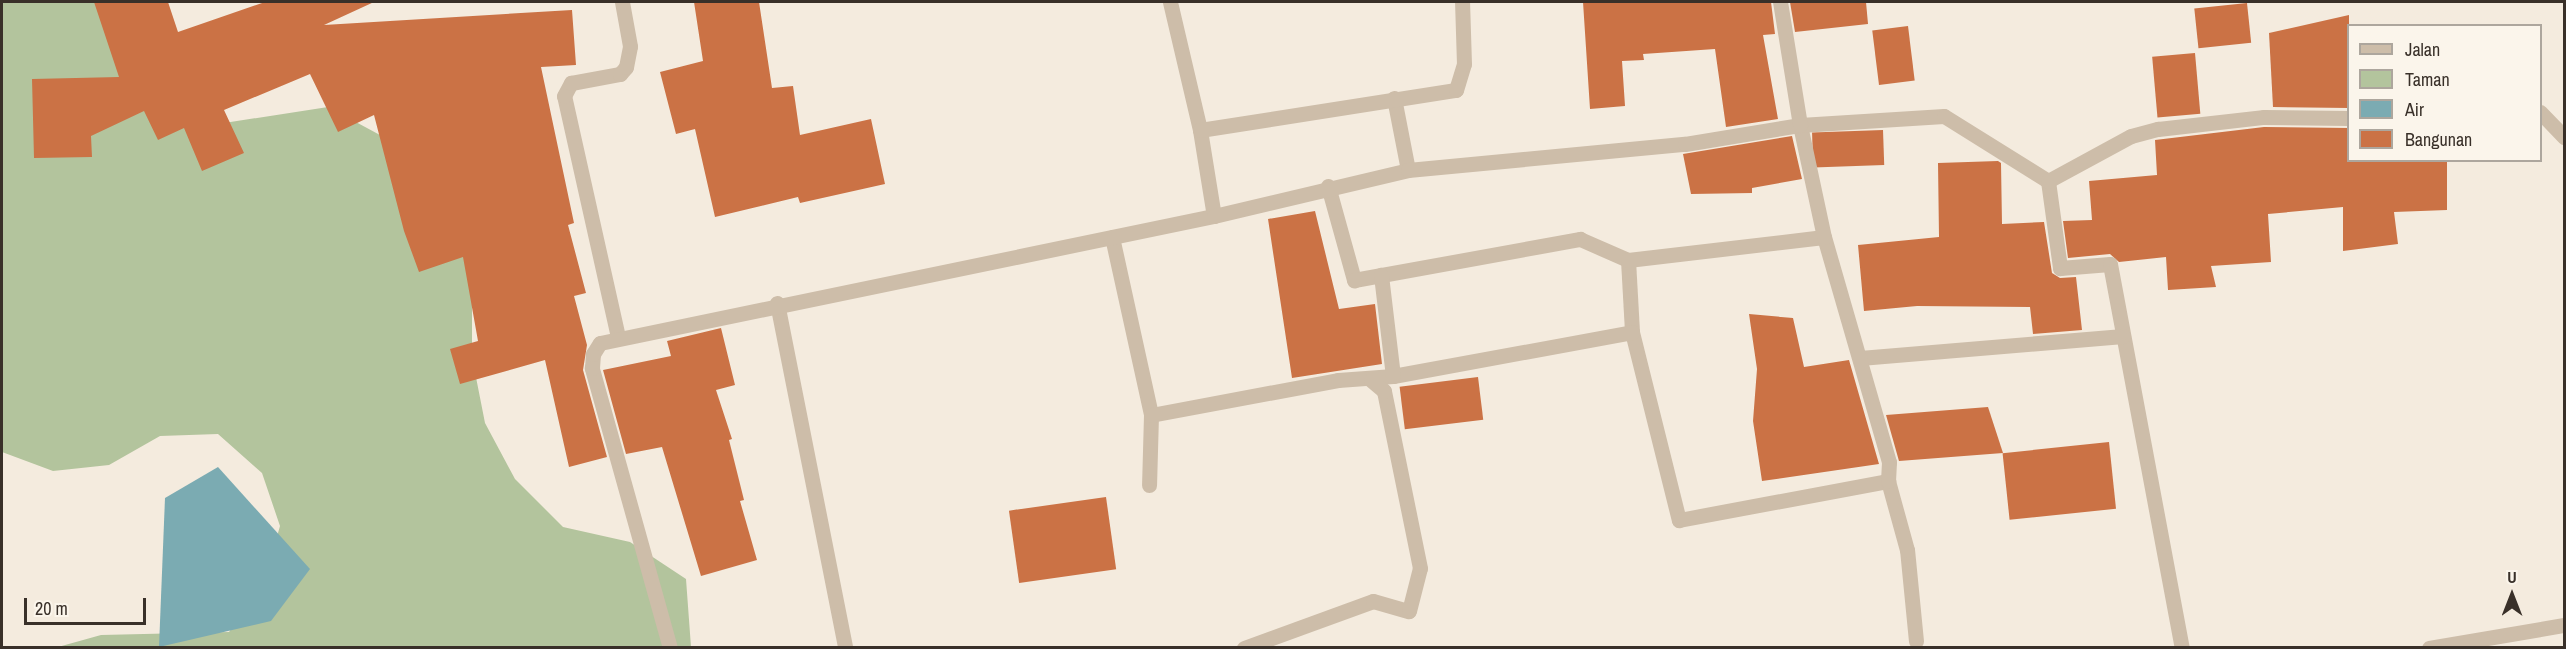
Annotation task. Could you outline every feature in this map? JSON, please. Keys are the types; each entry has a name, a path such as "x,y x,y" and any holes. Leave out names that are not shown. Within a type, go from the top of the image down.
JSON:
{"street":[{"path":"618,337 564,96 571,83 620,74 626,68 630,46 622,2"},
{"path":"1170,2 1200,130 1214,216"},
{"path":"1200,130 1456,90 1464,64 1462,2"},
{"path":"1780,2 1800,125 1824,237 1889,462 1888,481 1907,550 1916,641"},
{"path":"1394,98 1408,170"},
{"path":"2542,113 2565,137"},
{"path":"670,648 592,368 593,354 600,342 777,303 1214,216 1328,186 1408,170 1685,144 1800,125 1944,116 2048,181"},
{"path":"2048,181 2131,136 2158,129 2264,117 2347,118"},
{"path":"2048,181 2060,268 2110,264 2182,648"},
{"path":"1328,186 1354,280 1580,239 1628,260 1824,237"},
{"path":"1112,237 1151,415 1149,485"},
{"path":"1628,260 1632,332 1679,520 1888,481"},
{"path":"1381,275 1393,376"},
{"path":"777,303 845,648"},
{"path":"1151,415 1338,380 1371,380 1632,332"},
{"path":"1860,358 2123,336"},
{"path":"1244,648 1373,601 1409,611 1420,568 1383,391 1371,380"},
{"path":"2429,648 2565,625"}],"green space":[{"path":"2,2 107,2 117,47 205,126 328,107 443,169 472,229 472,357 485,423 515,479 563,527 630,542 686,579 691,647 58,647 101,635 229,632 264,582 280,526 262,473 218,434 160,436 109,465 53,471 2,452"}],"water":[{"path":"218,467 310,569 271,621 159,647 165,498"}],"building":[{"path":"94,2 168,2 178,32 265,2 374,2 324,25 572,10 576,65 541,67 574,223 568,225 586,293 574,296 587,345 583,370 607,457 569,467 545,360 460,384 450,349 478,341 463,257 419,272 404,231 374,115 338,132 310,74 224,110 244,153 202,171 184,128 158,140 144,111 91,136 92,157 34,158 32,79 119,77"},
{"path":"694,2 759,2 772,88 793,86 800,135 871,119 885,184 800,203 798,197 715,217 695,129 676,134 660,72 703,61"},
{"path":"1583,2 1771,2 1775,34 1763,35 1778,119 1726,127 1715,49 1643,54 1644,60 1622,61 1625,106 1590,109"},
{"path":"1790,2 1866,2 1868,24 1795,32"},
{"path":"2247,3 2251,43 2198,48 2194,9"},
{"path":"2349,15 2349,24 2347,24 2347,108 2273,107 2269,33"},
{"path":"1908,26 1915,81 1879,85 1872,30"},
{"path":"2195,53 2200,114 2157,118 2152,57"},
{"path":"2264,127 2347,128 2347,162 2447,162 2447,210 2394,212 2398,244 2343,251 2343,207 2268,214 2271,262 2211,266 2216,287 2168,290 2166,257 2119,262 2110,254 2068,258 2063,221 2092,220 2089,181 2157,175 2155,140"},
{"path":"1883,130 1884,165 1813,167 1812,132"},
{"path":"1792,136 1802,179 1752,188 1752,193 1691,194 1683,154"},
{"path":"1998,161 2001,163 2002,224 2044,222 2052,273 2060,278 2076,277 2082,330 2033,334 2030,307 1917,306 1864,311 1858,245 1939,237 1938,163"},
{"path":"1315,211 1339,309 1375,304 1382,364 1292,378 1268,219"},
{"path":"1749,314 1793,318 1804,367 1849,360 1879,464 1762,481 1753,421 1757,369"},
{"path":"721,328 735,385 716,390 732,439 729,440 744,500 740,501 757,560 701,576 662,447 626,454 603,370 671,356 667,341"},
{"path":"1478,377 1483,420 1405,429 1400,387"},
{"path":"1988,407 2003,453 1899,461 1886,415"},
{"path":"2109,442 2116,509 2010,520 2003,453"},
{"path":"1106,497 1116,569 1019,583 1009,511"}]}
